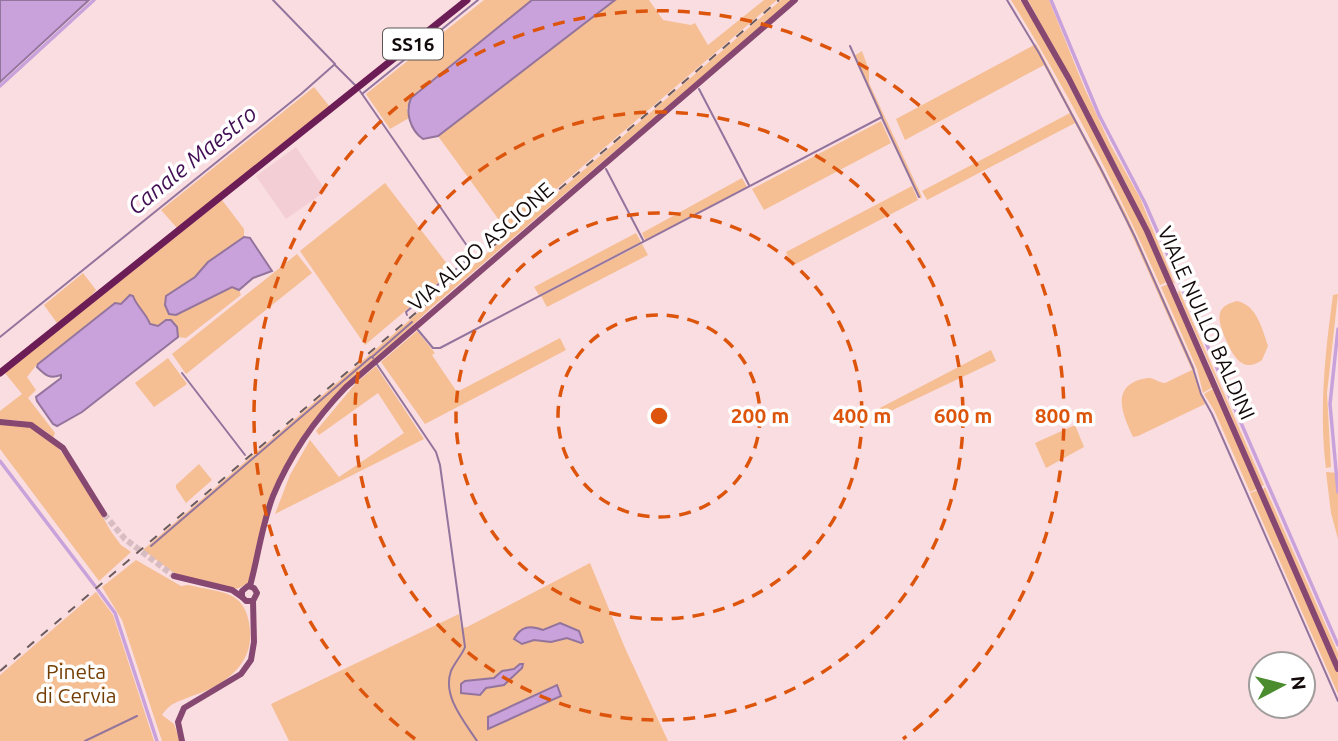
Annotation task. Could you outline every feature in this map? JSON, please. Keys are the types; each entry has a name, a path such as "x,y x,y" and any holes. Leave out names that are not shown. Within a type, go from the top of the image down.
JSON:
{"main road":[{"name":"SS16","path":"0,373 467,0"}],"street":[{"name":"VIA ALDO ASCIONE","path":"182,741 178,722 184,708 242,674 250,660 254,623 248,594 272,498 312,426 330,404 375,361 795,0"},
{"name":"VIALE NULLO BALDINI","path":"1024,0 1075,90 1147,231 1338,669"},
{"path":"0,422 35,427 63,448 104,514"},
{"path":"174,576 248,594"}],"shaded area":[{"path":"0,0 89,0 0,82"},
{"path":"532,0 615,0 438,136 423,139 410,120 411,98"},
{"path":"296,147 326,191 286,219 256,176"},
{"path":"244,237 250,238 272,271 253,278 239,290 232,287 176,315 169,314 165,305 166,296 195,277 208,262"},
{"path":"130,295 150,324 158,326 171,320 177,327 178,337 82,412 57,426 53,424 36,397 61,378 61,375 48,376 37,367 38,364 115,303 121,304"},
{"path":"560,623 579,631 583,642 567,638 551,642 534,640 522,644 514,639 526,628 543,630"},
{"path":"523,664 522,668 504,685 486,688 480,695 461,693 461,684 465,681 494,678 502,671 514,669"},
{"path":"557,685 561,696 488,729 488,717"}],"green space":[{"path":"484,0 532,0 415,94 407,108 409,118 390,129 366,94"},
{"path":"615,0 649,0 663,20 691,25 695,23 708,45 764,0 777,0 507,231 438,136"},
{"path":"781,0 792,0 431,308 326,406 272,498 250,582 234,589 175,574 143,550"},
{"path":"1011,0 1020,0 1036,24 1130,200 1167,282 1160,285 1091,140"},
{"path":"1028,0 1049,0 1084,87 1110,144 1140,198 1175,284 1126,183"},
{"path":"1036,44 1126,214 1195,369 1193,371 1205,404 1138,436 1133,437 1122,408 1123,393 1127,387 1135,381 1148,378 1165,383 1192,370 1123,215 1075,123 927,200 922,191 1070,113 1044,65 905,140 896,119"},
{"path":"862,51 869,70 869,83 922,197 920,199 854,56"},
{"path":"314,87 330,107 177,228 161,210"},
{"path":"881,121 891,143 764,210 752,189"},
{"path":"742,178 747,187 645,240 642,233"},
{"path":"385,183 451,269 450,273 365,345 300,251"},
{"path":"912,186 918,200 792,266 786,252"},
{"path":"222,200 244,229 244,237 208,262 195,277 166,296 176,315 232,287 239,290 241,295 186,338 178,337 178,331 166,320 158,326 150,324 133,296 121,304 115,303 38,363 27,377 36,390 28,398 55,433 53,438 29,423 0,420 0,411 22,394 5,373"},
{"path":"636,233 641,242 539,295 534,287"},
{"path":"642,244 648,255 547,307 541,296"},
{"path":"297,254 312,273 186,374 172,354"},
{"path":"83,273 96,290 88,300 57,323 44,305"},
{"path":"1168,284 1213,387 1203,393 1197,369 1161,287"},
{"path":"1179,290 1264,485 1262,486 1178,294"},
{"path":"1338,294 1327,393 1331,467 1326,468 1324,382 1333,295"},
{"path":"1237,301 1244,303 1254,313 1268,346 1262,360 1255,364 1244,364 1235,357 1221,327 1221,311"},
{"path":"417,331 435,353 432,355 457,392 560,338 566,350 425,424 381,362"},
{"path":"991,350 996,361 859,426 857,420"},
{"path":"168,358 187,384 154,407 135,383"},
{"path":"376,366 424,439 275,514 290,475 310,440 339,477 404,433 378,393 319,435 316,431 356,383"},
{"path":"1214,388 1257,489 1250,492 1214,410 1204,394"},
{"path":"0,423 28,427 54,443 87,488 112,533 121,545 131,552 99,581 0,449"},
{"path":"1075,425 1084,447 1046,468 1035,443"},
{"path":"199,464 212,480 186,503 176,485"},
{"path":"1326,472 1338,473 1338,539 1331,513"},
{"path":"1265,487 1338,653 1338,665 1262,491"},
{"path":"1258,490 1338,673 1338,694 1250,493"},
{"name":"Pineta di Cervia","path":"136,560 181,586 188,585 230,595 243,606 248,616 250,642 242,663 225,680 204,692 179,701 162,715 174,724 180,741 162,741 122,620 102,587"},
{"path":"590,563 668,741 289,741 271,704 459,614 461,628 467,627"},
{"name":"Pineta di Cervia","path":"96,592 113,615 154,741 0,741 0,675"}],"waterway":[{"path":"0,86 94,0"},
{"name":"Canale Maestro","path":"0,337 335,64 273,0"},
{"path":"362,94 478,0"},
{"path":"1007,0 1039,53 1135,237 1193,368 1201,394 1338,701"},
{"path":"1051,0 1099,115 1145,203 1338,645"},
{"path":"418,330 433,348 440,348 882,117 850,46"},
{"path":"335,65 356,86"},
{"path":"699,89 749,185"},
{"path":"360,91 472,253 406,312 407,315"},
{"path":"882,118 919,197"},
{"path":"606,169 643,240"},
{"path":"373,358 412,322"},
{"path":"1338,329 1330,404 1338,492"},
{"path":"151,546 371,357"},
{"path":"376,363 436,452 440,465 465,647 451,671 449,690 456,708 477,741"},
{"path":"182,373 245,455"},
{"path":"0,461 95,586"},
{"path":"98,590 115,613 157,741"},
{"path":"85,741 137,716"}],"tunnel":[{"path":"104,514 125,539 174,576"}],"railway":[{"path":"0,671 779,0"}]}
